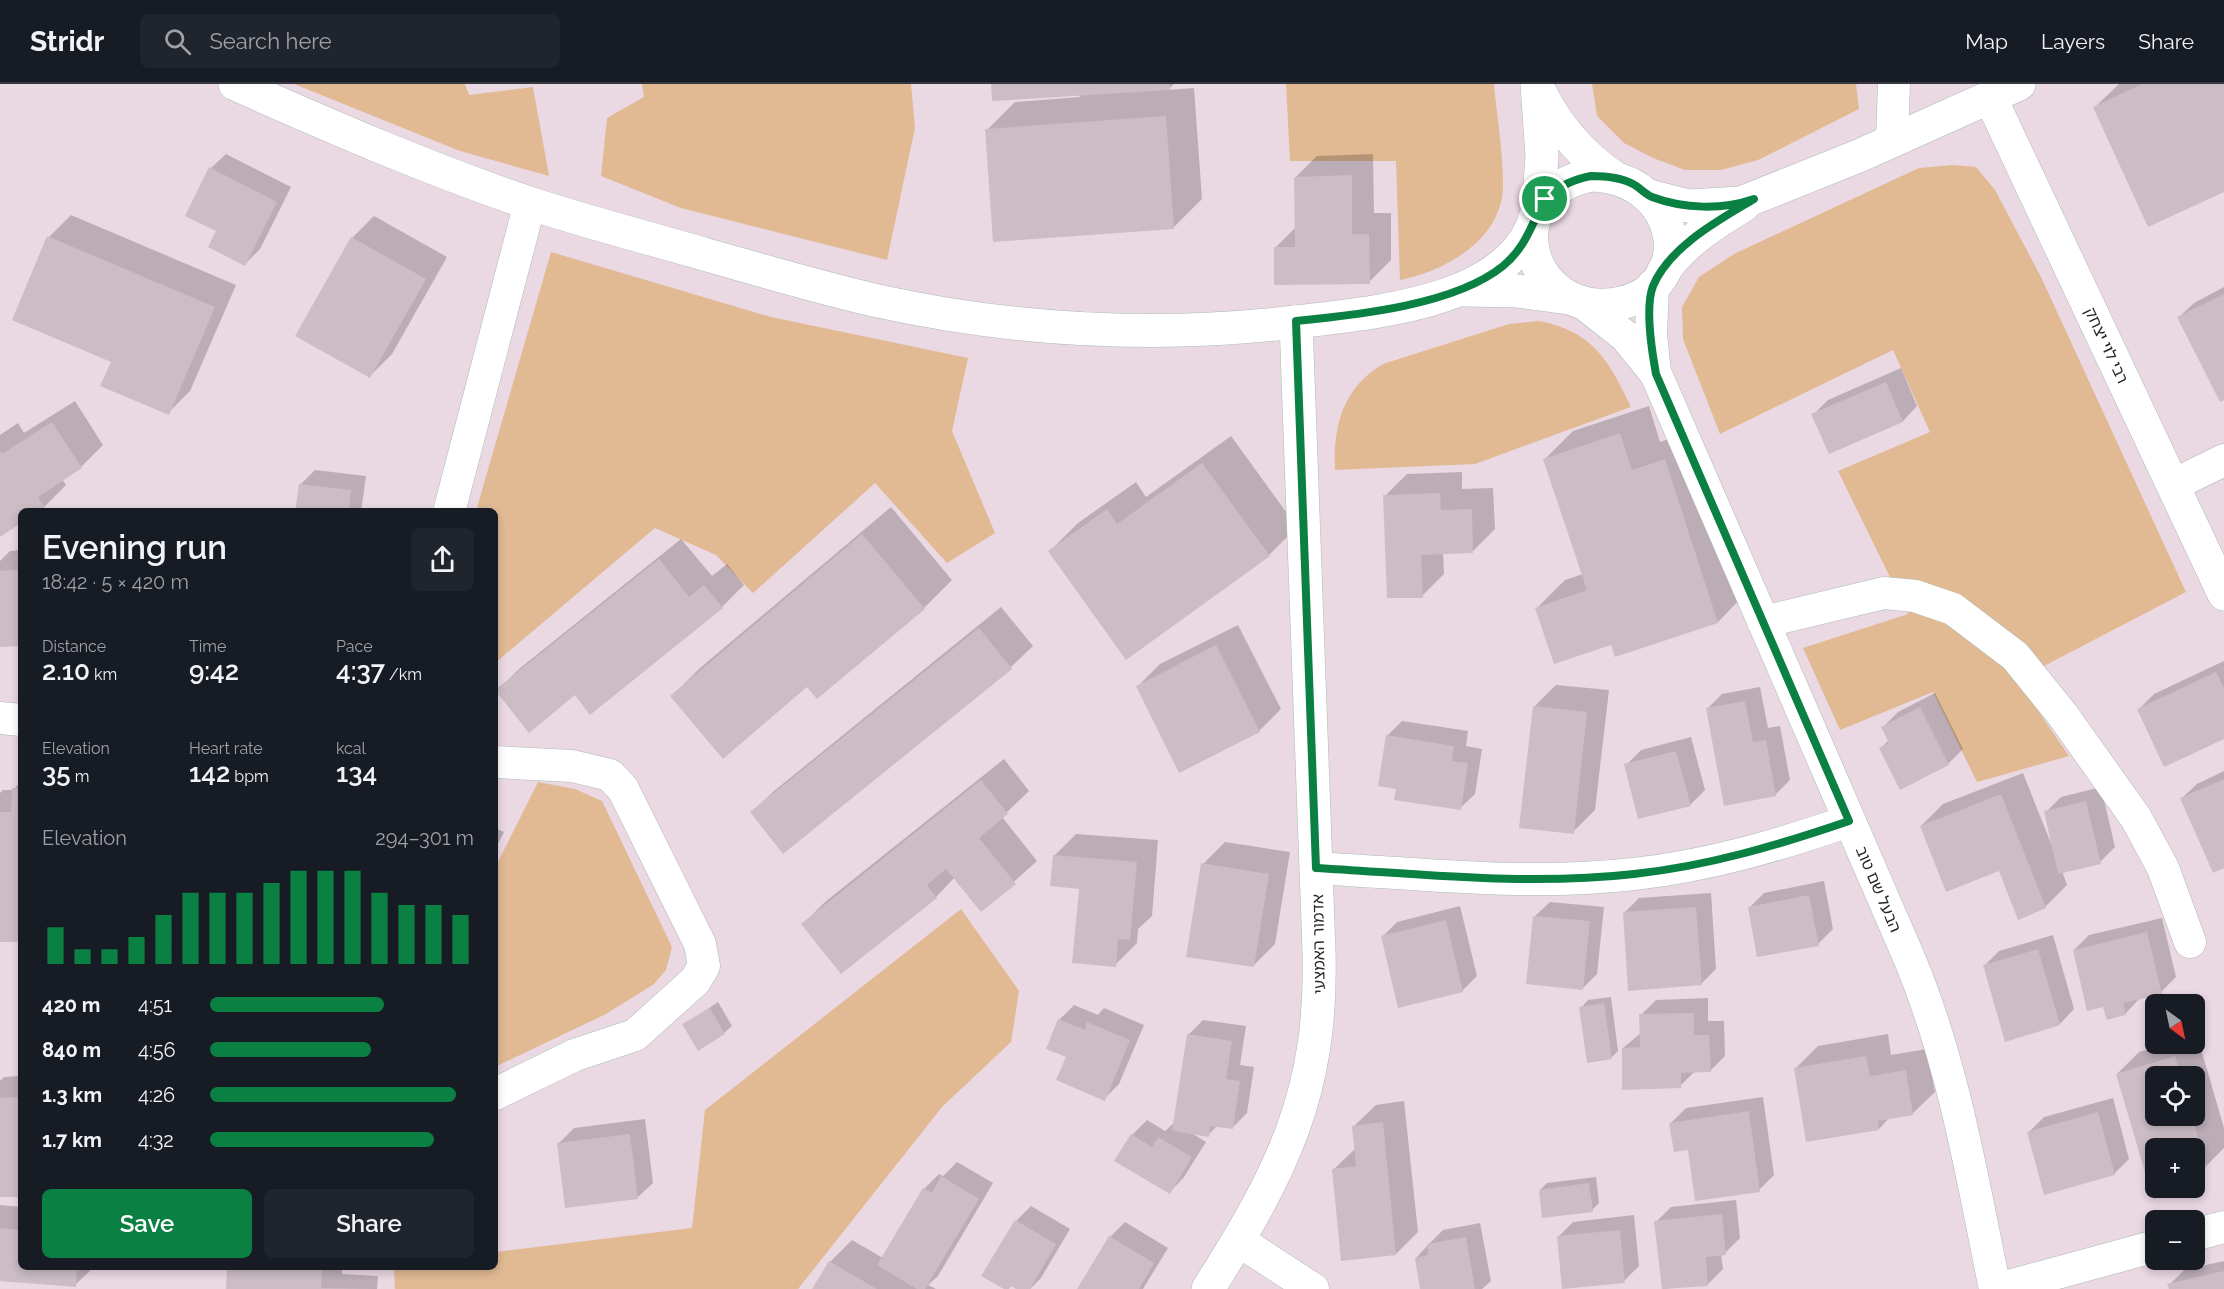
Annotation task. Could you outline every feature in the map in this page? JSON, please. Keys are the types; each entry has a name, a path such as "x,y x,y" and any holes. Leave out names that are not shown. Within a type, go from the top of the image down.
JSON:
{"street":[{"path":"235,84 398,153 530,203 818,286 914,308 977,318 1070,328 1167,331 1244,327 1392,307 1463,290 1516,291 1596,305 1623,303 1658,278 1673,257 1695,238 1754,199"},
{"path":"1892,141 1894,84"},
{"path":"1538,86 1551,112 1569,136 1601,168 1615,178"},
{"path":"1538,86 1542,157 1531,247 1540,271 1557,290 1576,300"},
{"path":"1649,196 1702,207 1728,205 1754,199 2004,91"},
{"name":"רבי לוי יצחק","path":"2004,91 2173,485 2224,594"},
{"path":"1463,290 1504,265 1520,249 1545,199 1566,182 1591,176 1615,178 1632,183 1649,196 1661,210 1670,234 1668,260 1658,278"},
{"path":"450,508 530,203"},
{"name":"הבעל שם טוב","path":"1656,374 1651,334 1658,278"},
{"name":"הבעל שם טוב","path":"1576,300 1625,336 1656,374 1918,979 1943,1050 1957,1101 1996,1289"},
{"name":"אדמור האמצעי","path":"1208,1289 1239,1241 1287,1148 1302,1107 1311,1068 1320,990 1296,321"},
{"path":"2173,485 2224,460"},
{"path":"1763,622 1884,593 1915,596 1953,609 2015,656 2061,714 2136,818 2163,868 2190,942"},
{"path":"0,718 18,720"},
{"path":"498,762 572,766 610,775 623,789 700,944 704,966 695,981 635,1035 575,1055 498,1093"},
{"path":"1316,868 1505,879 1634,874 1763,849 1849,821"},
{"path":"2205,1232 2224,1227"},
{"path":"1239,1241 1313,1289"},
{"path":"1996,1289 2145,1248"}],"shaded area":[{"path":"294,84 465,84 469,95 533,87 549,176 460,151"},
{"path":"642,84 911,84 915,128 887,260 681,208 601,176 607,118 644,97"},
{"path":"1286,84 1494,84 1503,185 1500,204 1483,236 1453,260 1418,276 1400,280 1396,161 1290,161"},
{"path":"1592,84 1856,84 1859,109 1758,160 1721,170 1685,170 1653,158 1624,143 1597,116"},
{"path":"1953,165 1976,167 1995,190 2041,277 2186,592 2017,680 2069,756 1977,782 1933,692 1840,730 1803,648 1908,614 1838,471 1930,432 1893,350 1720,434 1683,339 1682,307 1699,277 1734,254 1919,168"},
{"path":"551,252 771,317 968,358 952,431 995,533 947,563 875,483 753,593 716,555 655,528 498,660 498,508 477,508"},
{"path":"1539,321 1573,332 1597,350 1615,376 1631,407 1475,464 1335,470 1336,438 1343,409 1358,384 1369,374 1383,364 1509,324"},
{"path":"538,782 575,789 602,801 672,947 666,970 654,984 606,1014 498,1066 498,862"},
{"path":"961,909 1019,991 1011,1042 942,1107 798,1289 395,1289 394,1270 498,1270 498,1252 692,1228 705,1110"}],"building":[{"path":"991,84 1169,84 1170,90 992,101"},
{"path":"2142,84 2224,84 2224,192 2148,227 2093,107"},
{"path":"1166,116 1174,229 993,242 985,129"},
{"path":"209,167 277,202 245,266 208,247 216,231 185,216"},
{"path":"1352,175 1352,234 1369,234 1370,284 1274,285 1274,247 1295,247 1294,177"},
{"path":"47,236 215,307 169,415 100,386 111,362 12,320"},
{"path":"351,237 426,279 370,378 295,336"},
{"path":"2224,294 2224,400 2220,402 2177,317"},
{"path":"1886,382 1903,422 1829,454 1811,414"},
{"path":"52,422 82,468 38,497 45,508 18,508 18,525 0,537 0,451 2,454"},
{"path":"1620,433 1632,470 1665,459 1718,623 1615,657 1611,645 1554,664 1535,608 1587,590 1543,459"},
{"path":"1202,463 1270,556 1126,660 1048,551 1107,509 1117,524"},
{"path":"299,484 351,490 349,508 296,508"},
{"path":"1440,493 1441,510 1472,509 1473,553 1421,555 1423,598 1387,598 1383,495"},
{"path":"862,534 925,609 817,699 807,687 723,759 670,696"},
{"path":"659,559 689,597 704,585 723,608 590,715 575,695 529,733 498,694 498,688"},
{"path":"18,569 18,646 0,647 0,571"},
{"path":"979,628 1012,669 783,854 750,812"},
{"path":"1216,645 1260,732 1179,773 1136,686"},
{"path":"2216,672 2224,688 2224,739 2164,767 2137,709"},
{"path":"1745,701 1753,742 1766,740 1776,796 1724,806 1706,708"},
{"path":"1533,706 1587,712 1574,834 1519,828"},
{"path":"1920,707 1949,765 1900,790 1879,748 1889,743 1881,727"},
{"path":"1386,735 1454,746 1452,761 1468,763 1461,810 1394,800 1396,789 1378,786"},
{"path":"1676,751 1691,806 1638,819 1624,764"},
{"path":"2224,779 2224,868 2213,873 2180,798"},
{"path":"981,780 1008,814 979,838 1016,884 981,912 946,869 927,885 937,898 841,974 801,924"},
{"path":"12,788 18,788 18,942 0,942 0,812 11,812"},
{"path":"2001,794 2046,908 2018,920 1999,871 1946,892 1920,826"},
{"path":"2086,801 2101,864 2058,874 2044,811"},
{"path":"1053,855 1137,862 1130,940 1118,939 1116,967 1072,963 1079,889 1050,886"},
{"path":"1201,863 1269,874 1254,967 1186,957"},
{"path":"1809,895 1819,946 1757,957 1748,907"},
{"path":"1696,907 1702,985 1628,991 1623,912"},
{"path":"1533,916 1590,921 1583,990 1526,984"},
{"path":"1446,920 1463,992 1398,1008 1381,936"},
{"path":"2147,932 2162,994 2145,994 2145,998 2123,1003 2126,1015 2107,1020 2103,1007 2087,1011 2073,950"},
{"path":"2038,949 2060,1025 2005,1042 1983,965"},
{"path":"1604,1003 1612,1059 1587,1063 1579,1007"},
{"path":"710,1008 725,1034 698,1051 682,1024"},
{"path":"1694,1013 1694,1035 1709,1035 1711,1072 1681,1073 1681,1088 1622,1090 1622,1048 1640,1047 1639,1014"},
{"path":"1058,1019 1085,1030 1087,1022 1130,1040 1105,1101 1056,1080 1066,1057 1046,1049"},
{"path":"1187,1034 1232,1041 1226,1079 1240,1081 1233,1129 1210,1126 1209,1137 1172,1131"},
{"path":"1866,1056 1870,1076 1906,1070 1913,1115 1878,1121 1879,1130 1806,1142 1794,1068"},
{"path":"2175,1056 2178,1066 2145,1066 2145,1126 2195,1126 2198,1138 2145,1138 2145,1172 2116,1074"},
{"path":"18,1097 18,1197 0,1197 0,1098"},
{"path":"1749,1111 1760,1192 1695,1201 1688,1150 1674,1152 1669,1123"},
{"path":"2098,1112 2115,1175 2044,1195 2027,1132"},
{"path":"1383,1122 1396,1255 1341,1261 1332,1169 1356,1166 1352,1126"},
{"path":"630,1134 638,1199 565,1208 557,1143"},
{"path":"1131,1134 1152,1147 1158,1137 1192,1157 1170,1194 1114,1161"},
{"path":"941,1176 979,1199 925,1289 917,1289 877,1265 923,1188 932,1193"},
{"path":"1589,1183 1593,1212 1542,1218 1539,1190"},
{"path":"1722,1214 1726,1255 1706,1257 1708,1286 1662,1289 1654,1221"},
{"path":"1015,1220 1056,1244 1030,1289 1016,1289 1011,1286 1009,1289 1004,1289 981,1276"},
{"path":"0,1228 18,1230 18,1270 77,1270 76,1287 0,1281"},
{"path":"1620,1230 1625,1283 1562,1289 1557,1236"},
{"path":"1109,1236 1154,1263 1139,1289 1077,1289"},
{"path":"1466,1237 1475,1289 1420,1289 1415,1258 1428,1255 1427,1244"},
{"path":"829,1261 877,1289 812,1289"},
{"path":"227,1270 322,1270 321,1289 226,1289"},
{"path":"2224,1271 2224,1289 2169,1289 2167,1284"}],"route":[{"path":"1591,176 1605,176 1632,183 1649,196 1688,206 1715,207 1754,199 1695,238 1673,257 1653,285 1651,344 1654,364 1656,374 1849,821 1763,849 1677,868 1634,874 1505,879 1316,868 1296,321 1392,307 1463,290 1474,285 1504,265 1520,249 1545,199 1566,182 1591,176"}]}
